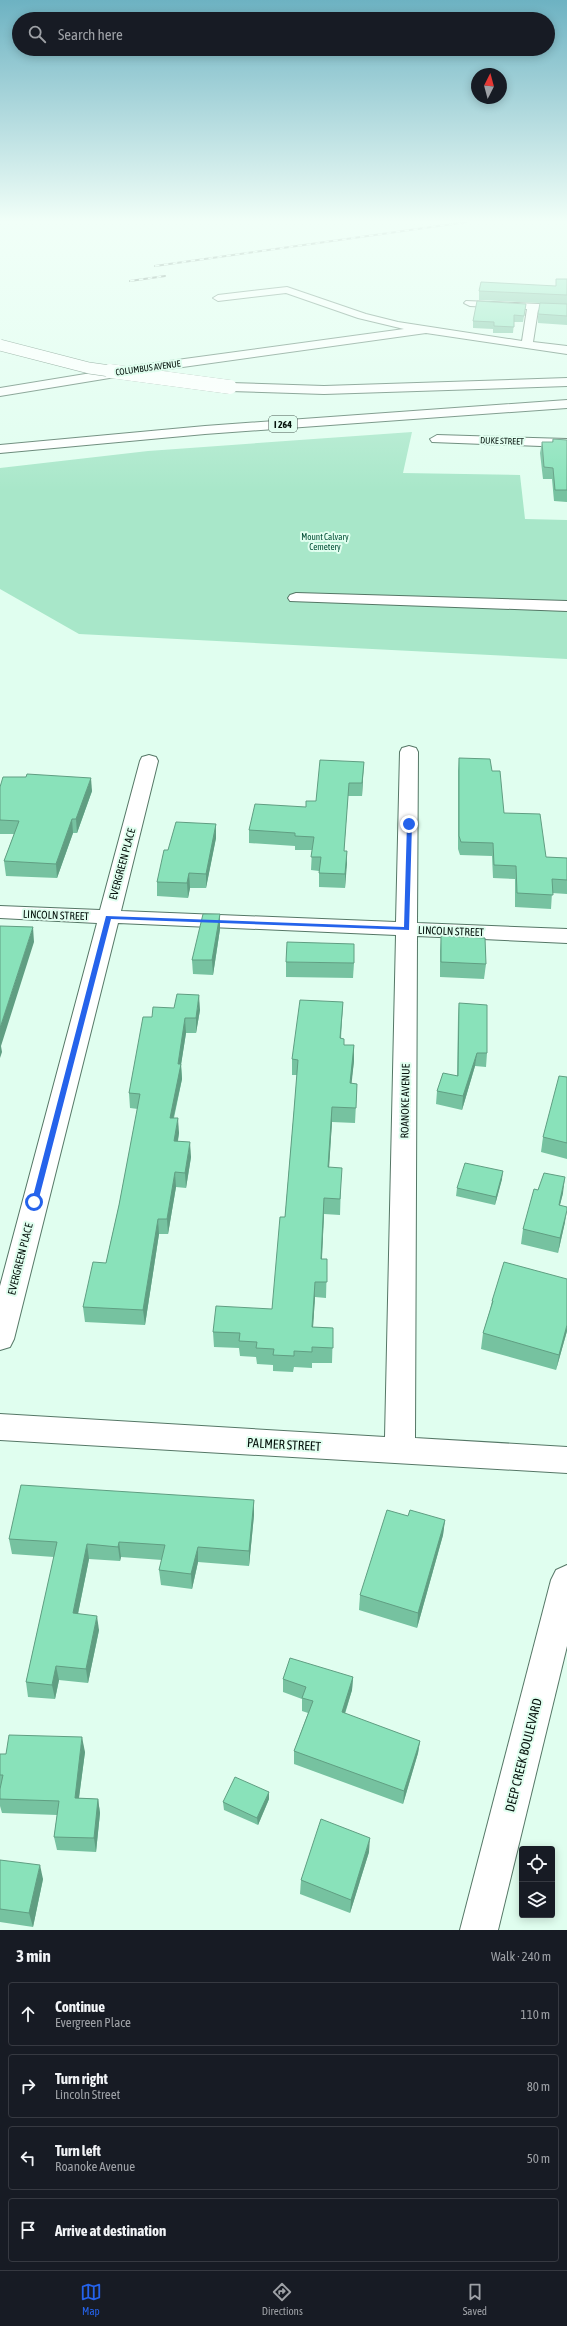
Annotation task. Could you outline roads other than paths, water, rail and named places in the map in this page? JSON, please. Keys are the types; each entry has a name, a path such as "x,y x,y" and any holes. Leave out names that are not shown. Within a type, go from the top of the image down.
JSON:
{"main road":[{"path":"356,312 387,322 424,330 567,350"},
{"path":"527,345 532,312"},
{"path":"369,339 387,322"},
{"name":"COLUMBUS AVENUE","path":"1,391 148,368 369,339 424,330"},
{"path":"0,345 89,368 169,380 230,386 324,390 567,382"},
{"name":"I 264","path":"158,421 567,392"},
{"name":"I 264","path":"0,449 205,430 567,404"},
{"path":"0,436 14,435"},
{"name":"DUKE STREET","path":"437,439 567,443"},
{"path":"296,598 567,606"},
{"name":"ROANOKE AVENUE","path":"400,1450 409,752"},
{"name":"EVERGREEN PLACE","path":"0,1339 149,761"},
{"name":"LINCOLN STREET","path":"0,912 567,936"},
{"name":"PALMER STREET","path":"0,1427 567,1460"},
{"name":"DEEP CREEK BOULEVARD","path":"479,1930 567,1580"}],"park label":[{"name":"Mount Calvary Cemetery","path":"325,542"}]}
